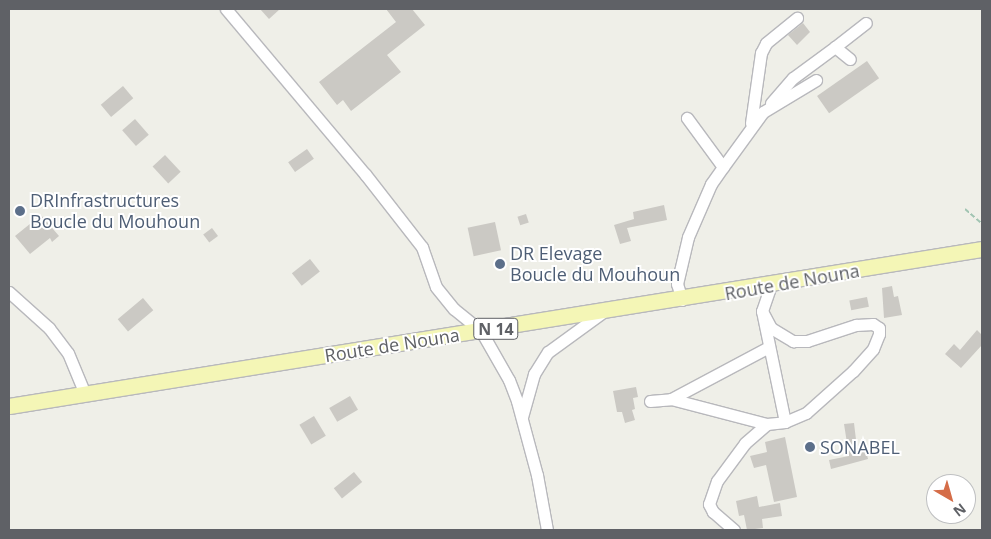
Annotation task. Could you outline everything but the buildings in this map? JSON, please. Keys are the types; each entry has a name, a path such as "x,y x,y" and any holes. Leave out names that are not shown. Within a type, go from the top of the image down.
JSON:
{"main road":[{"name":"Route de Nouna","path":"9,406 682,300 982,249"}],"street":[{"path":"226,9 365,174 422,247 436,287 454,309 481,331 509,380 522,418 547,530"},
{"path":"750,127 761,54 766,43 797,18"},
{"path":"682,300 677,284 688,237 711,184 750,127 794,78 866,23"},
{"path":"835,47 850,60"},
{"path":"763,112 816,80"},
{"path":"687,118 723,167"},
{"path":"771,285 762,312 785,422"},
{"path":"9,292 49,328 68,353 85,394"},
{"path":"522,418 534,374 548,352 603,312"},
{"path":"650,401 671,399 767,424 785,422 806,412 853,371 873,349 879,328 874,324 856,325 807,341 793,341 771,328 762,312"},
{"path":"671,399 769,347"},
{"path":"734,530 713,512 709,504 717,481 745,443 767,424"}],"path":[{"path":"965,209 982,224"}],"place":[{"name":"DRInfrastructures Boucle du Mouhoun","path":"20,211"},
{"name":"DR Elevage Boucle du Mouhoun","path":"500,264"},
{"name":"SONABEL","path":"810,447"}]}
